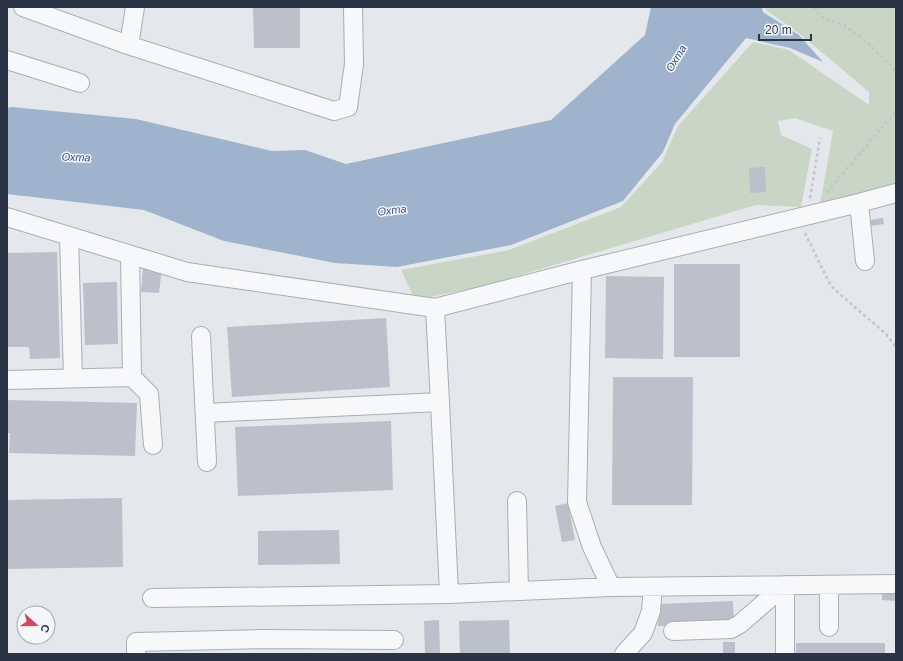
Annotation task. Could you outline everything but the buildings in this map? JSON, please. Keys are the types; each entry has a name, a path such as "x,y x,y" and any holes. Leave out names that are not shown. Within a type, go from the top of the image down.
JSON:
{"street":[{"path":"23,7 128,45 334,111 348,108 354,64 353,7"},
{"path":"128,45 135,7"},
{"path":"7,60 80,83"},
{"path":"7,217 187,272 434,308 896,193"},
{"path":"859,203 865,261"},
{"path":"69,236 73,378"},
{"path":"130,255 132,377 149,394 153,445"},
{"path":"582,270 577,502 592,547 611,588"},
{"path":"434,308 449,594"},
{"path":"201,336 207,462"},
{"path":"7,380 132,377"},
{"path":"205,413 440,402"},
{"path":"517,501 519,591"},
{"path":"152,598 449,594 653,587 896,584"},
{"path":"673,631 731,629 740,624 785,585"},
{"path":"785,585 785,654"},
{"path":"829,585 829,627"},
{"path":"624,654 644,633 651,611 653,587"},
{"path":"136,654 136,642 262,646 394,640"}],"path":[{"path":"814,7 821,16 844,25 869,44 896,72"},
{"path":"827,192 896,111"},
{"path":"820,138 802,217 829,282 834,289 886,334 896,347"}],"green space":[{"path":"765,7 896,7 896,184 820,204 833,131 795,118 778,121 781,135 812,149 801,207 756,205 480,287 415,300 401,270 509,250 621,207 662,162 678,126 753,42 789,50 869,105 869,92 800,34 766,10"}],"water":[{"name":"Охта","path":"651,7 762,7 763,12 799,35 823,62 790,48 746,38 675,124 663,152 623,201 511,245 397,267 335,263 224,241 144,210 7,194 7,108 12,107 136,119 272,151 305,150 346,164 551,120 645,35"}]}
